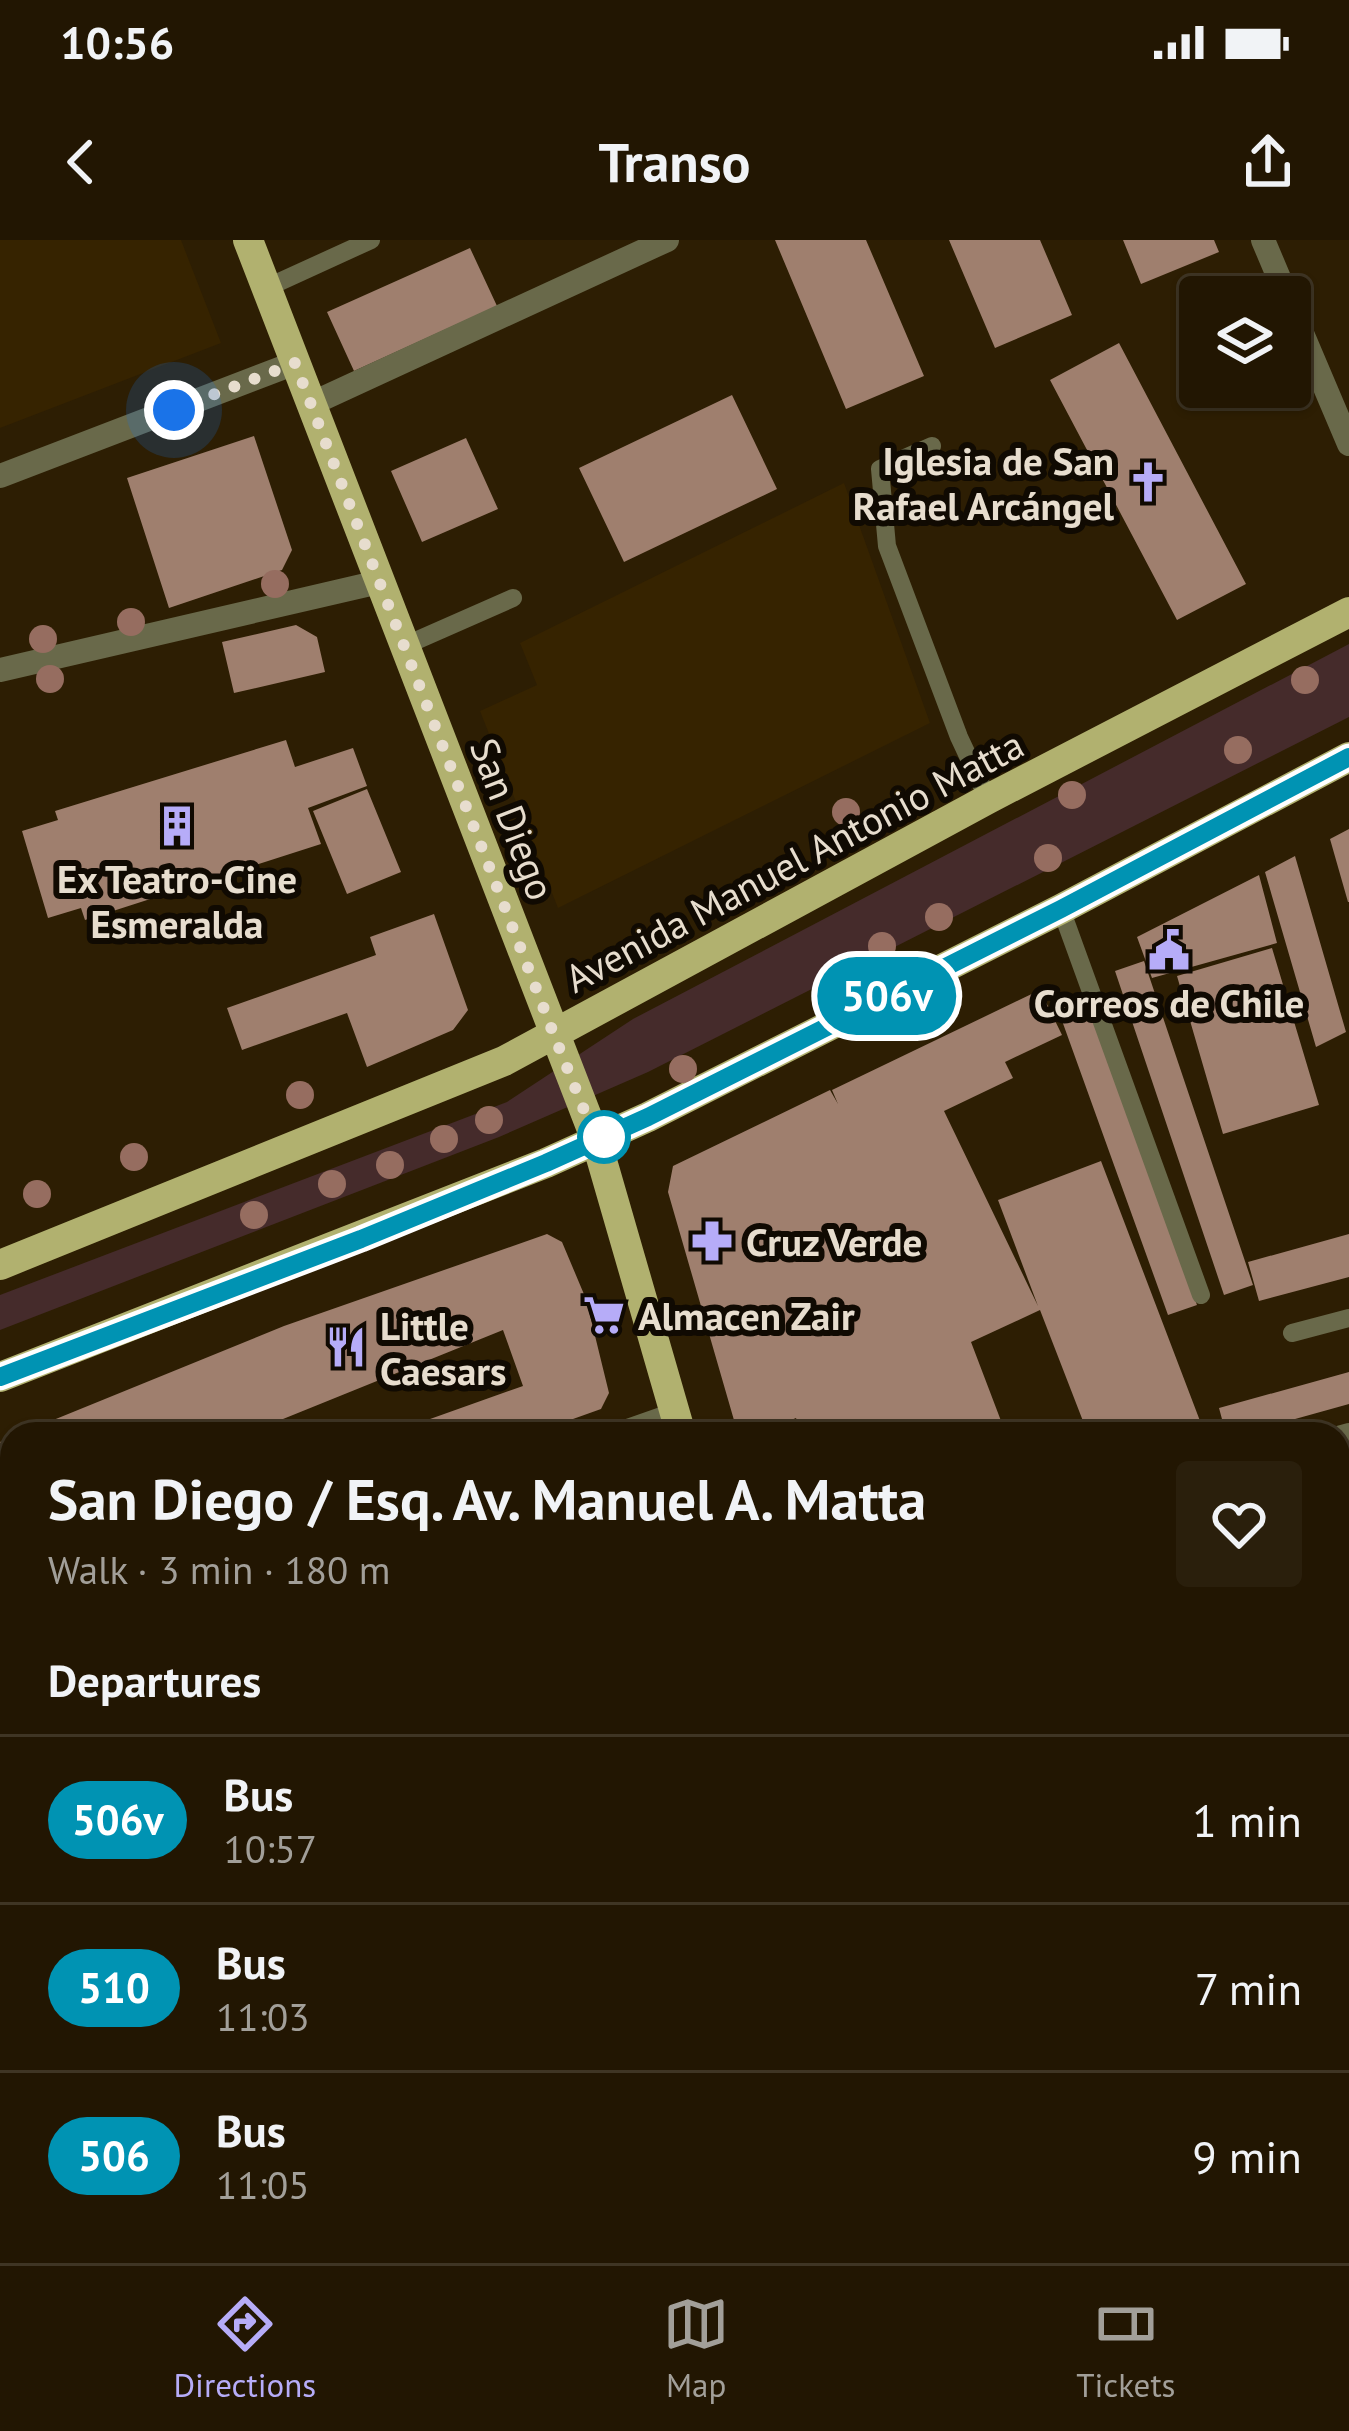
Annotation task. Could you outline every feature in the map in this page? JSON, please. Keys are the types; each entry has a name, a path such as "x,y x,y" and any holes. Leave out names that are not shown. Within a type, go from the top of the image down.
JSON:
{"main road":[{"name":"San Diego","path":"248,240 596,1140 678,1422"},
{"name":"Avenida Manuel Antonio Matta","path":"0,1265 504,1061 988,799 1349,612"},
{"path":"0,1377 361,1239 596,1140 1061,909 1349,757"}],"street":[{"path":"311,404 667,240"},
{"path":"1263,240 1278,276"},
{"path":"1311,355 1349,445"},
{"path":"0,476 295,363"},
{"path":"0,670 379,582"}],"lane":[{"path":"266,287 371,240"},
{"path":"932,446 880,469 887,546 959,737 988,799"},
{"path":"404,646 513,598"},
{"path":"1061,909 1201,1295"},
{"path":"1292,1334 1349,1318"}],"shaded area":[{"path":"0,240 181,240 221,343 0,428"},
{"path":"844,483 930,723 558,908 480,711 537,685 520,643"},
{"path":"1349,644 1349,717 648,1072 499,1137 0,1330 0,1295 507,1102 633,1019"}],"building":[{"path":"775,240 866,240 924,376 846,409"},
{"path":"949,240 1040,240 1072,315 995,348"},
{"path":"1123,240 1214,240 1219,252 1141,284"},
{"path":"470,248 497,306 354,371 327,312"},
{"name":"Iglesia de San Rafael Arcángel","path":"1119,343 1246,584 1177,620 1050,380"},
{"path":"732,395 777,489 624,562 579,468"},
{"path":"254,436 292,550 282,570 169,608 127,478"},
{"path":"466,438 498,509 422,542 391,471"},
{"path":"296,625 317,637 325,672 234,693 222,642"},
{"name":"Ex Teatro-Cine Esmeralda","path":"286,740 295,767 353,748 367,786 308,808 321,844 85,920 81,908 48,918 22,831 58,820 55,811"},
{"path":"367,789 401,872 347,894 313,811"},
{"path":"1349,829 1349,902 1348,902 1330,839"},
{"path":"1295,856 1346,1032 1316,1047 1265,872"},
{"path":"1259,875 1277,943 1152,978 1137,937"},
{"path":"434,914 468,1010 453,1030 367,1067 347,1013 242,1050 227,1008 376,955 370,937"},
{"path":"1272,948 1319,1105 1223,1134 1177,976"},
{"path":"1144,961 1253,1285 1224,1295 1115,971"},
{"path":"1040,990 1062,1035 1005,1062 1013,1078 944,1111 1038,1306 998,1200 1101,1161 1200,1422 1083,1422 1040,1310 971,1342 1001,1422 798,1422 796,1418 735,1422 668,1192 673,1166 830,1090 838,1104 832,1090"},
{"path":"1084,995 1197,1305 1168,1315 1056,1004"},
{"path":"547,1234 562,1242 586,1299 609,1393 601,1409 565,1422 422,1422 523,1386 503,1330 276,1422 48,1422 284,1326"},
{"path":"1349,1234 1349,1277 1259,1301 1248,1262"},
{"path":"1349,1372 1349,1404 1284,1422 1223,1422 1219,1408"}],"bus line":[{"name":"506v","path":"0,1377 361,1239 648,1117 1061,909 1349,757"}],"place":[{"name":"Iglesia de San Rafael Arcángel","path":"1148,482"},
{"name":"Ex Teatro-Cine Esmeralda","path":"177,826"},
{"name":"Correos de Chile","path":"1169,950"},
{"name":"Cruz Verde","path":"712,1241"},
{"name":"Almacen Zair","path":"604,1315"},
{"name":"Little Caesars","path":"346,1347"}],"route":[{"path":"174,410 295,363 554,1035 596,1140 604,1137"}]}
